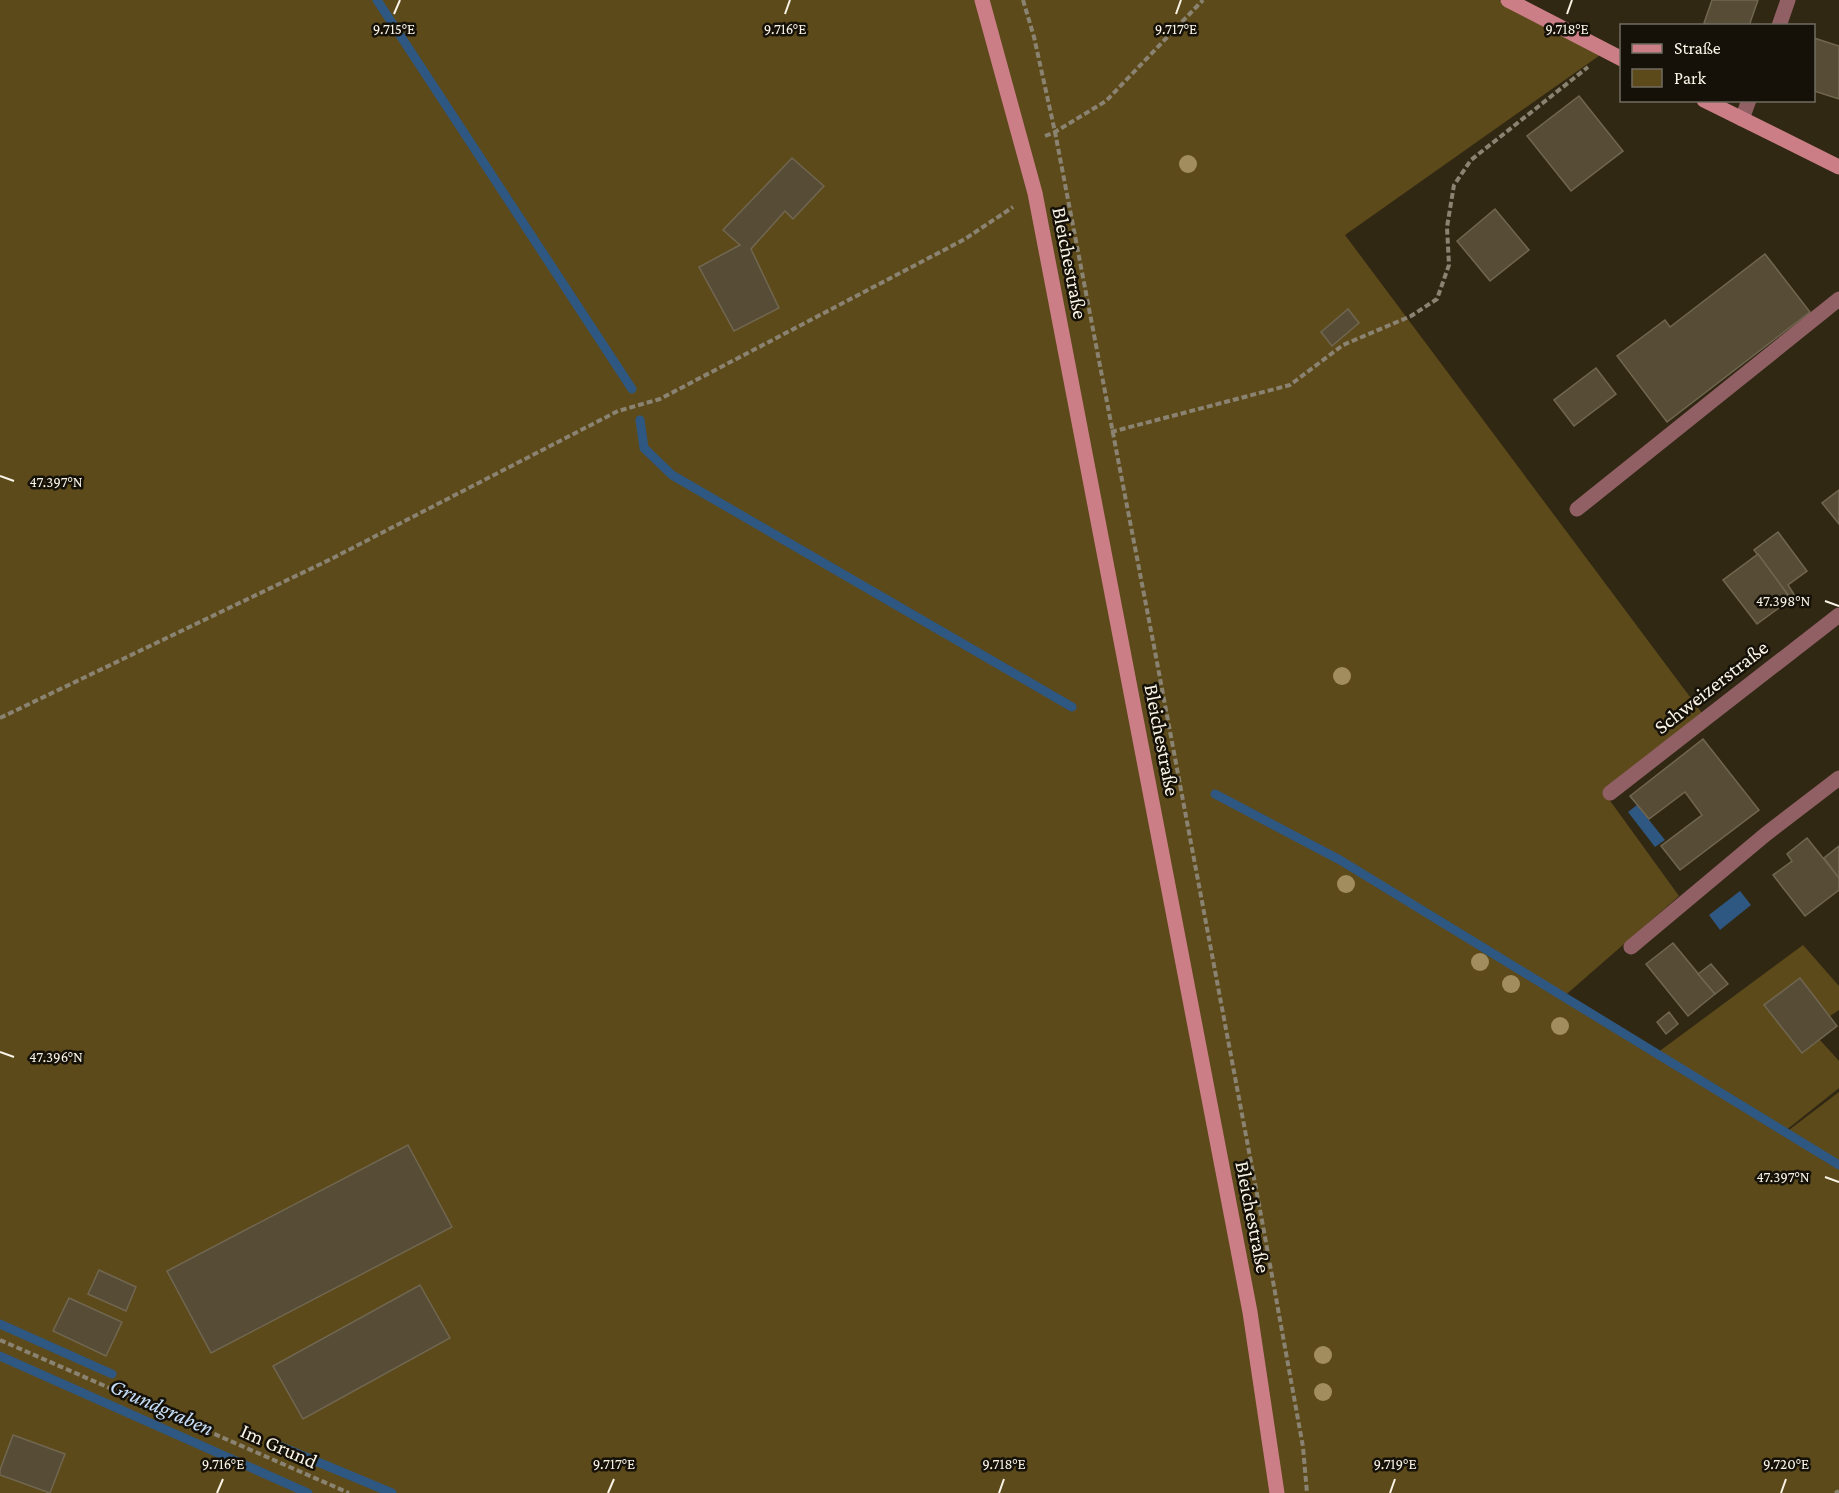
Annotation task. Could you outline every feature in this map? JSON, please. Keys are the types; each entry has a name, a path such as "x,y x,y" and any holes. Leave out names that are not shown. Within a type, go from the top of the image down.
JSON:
{"main road":[{"name":"Bleichestraße","path":"982,0 1035,193 1247,1300 1277,1493"},
{"path":"1508,0 1620,58"},
{"path":"1708,102 1839,167"}],"lane":[{"path":"1780,24 1788,0"},
{"path":"1742,119 1748,102"},
{"path":"1576,509 1839,298"},
{"name":"Schweizerstraße","path":"1610,793 1839,615"},
{"path":"1631,947 1766,834 1839,778"}],"path":[{"path":"1023,0 1035,37 1055,132 1263,1226 1302,1447 1307,1493"},
{"path":"1022,146 1055,132 1106,101 1203,0"},
{"path":"1083,439 1290,385 1343,345 1411,316 1437,299 1449,265 1447,226 1454,185 1471,160 1607,52"},
{"path":"0,718 329,560 618,411 660,399 964,239 1035,193"},
{"name":"Im Grund","path":"0,1340 349,1493"}],"green space":[{"path":"0,0 1499,0 1603,53 1345,235 1702,713 1603,791 1679,896 1561,999 1785,1133 1839,1092 1839,1493 0,1493"},
{"path":"1803,945 1839,986 1839,1010 1830,1016 1800,978 1765,1005 1802,1053 1820,1040 1839,1061 1839,1088 1785,1131 1657,1053"}],"water":[{"path":"1637,805 1665,840 1655,847 1628,812"},
{"path":"1740,891 1751,905 1720,930 1709,915"}],"building":[{"path":"1712,0 1758,0 1750,24 1704,23"},
{"path":"1815,38 1839,46 1839,99 1815,91"},
{"path":"1579,96 1623,151 1571,191 1527,136"},
{"path":"792,158 824,186 793,219 785,211 751,249 779,308 734,331 699,267 740,245 723,230"},
{"path":"1495,209 1529,250 1490,281 1457,241"},
{"path":"1765,254 1810,312 1667,422 1617,356 1665,320 1670,327"},
{"path":"1348,309 1359,323 1332,346 1321,332"},
{"path":"1596,368 1616,394 1574,426 1554,400"},
{"path":"1839,490 1839,524 1822,503"},
{"path":"1778,532 1807,571 1788,585 1795,596 1791,599 1754,550"},
{"path":"1758,554 1791,599 1757,624 1723,580"},
{"path":"1703,739 1759,810 1680,870 1661,846 1702,815 1685,792 1649,819 1630,796"},
{"path":"1807,838 1839,878 1839,890 1805,916 1773,875 1792,861 1787,854"},
{"path":"1839,846 1839,878 1824,858"},
{"path":"1673,943 1715,994 1688,1016 1646,964"},
{"path":"1711,964 1728,984 1715,994 1698,974"},
{"path":"1800,978 1837,1026 1802,1053 1764,1005"},
{"path":"1669,1012 1678,1024 1666,1034 1657,1022"},
{"path":"408,1145 452,1227 211,1353 167,1271"},
{"path":"99,1270 136,1287 126,1311 88,1294"},
{"path":"420,1285 450,1338 303,1419 273,1366"},
{"path":"69,1298 122,1322 106,1356 53,1331"},
{"path":"13,1435 65,1454 50,1493 0,1475"}],"waterway":[{"path":"377,0 632,389"},
{"path":"640,420 644,448 672,475 1072,707"},
{"path":"1215,794 1340,860 1839,1165"},
{"name":"Grundgraben","path":"0,1324 112,1374"},
{"name":"Grundgraben","path":"0,1356 308,1493"},
{"name":"Grundgraben","path":"277,1445 392,1493"}]}
